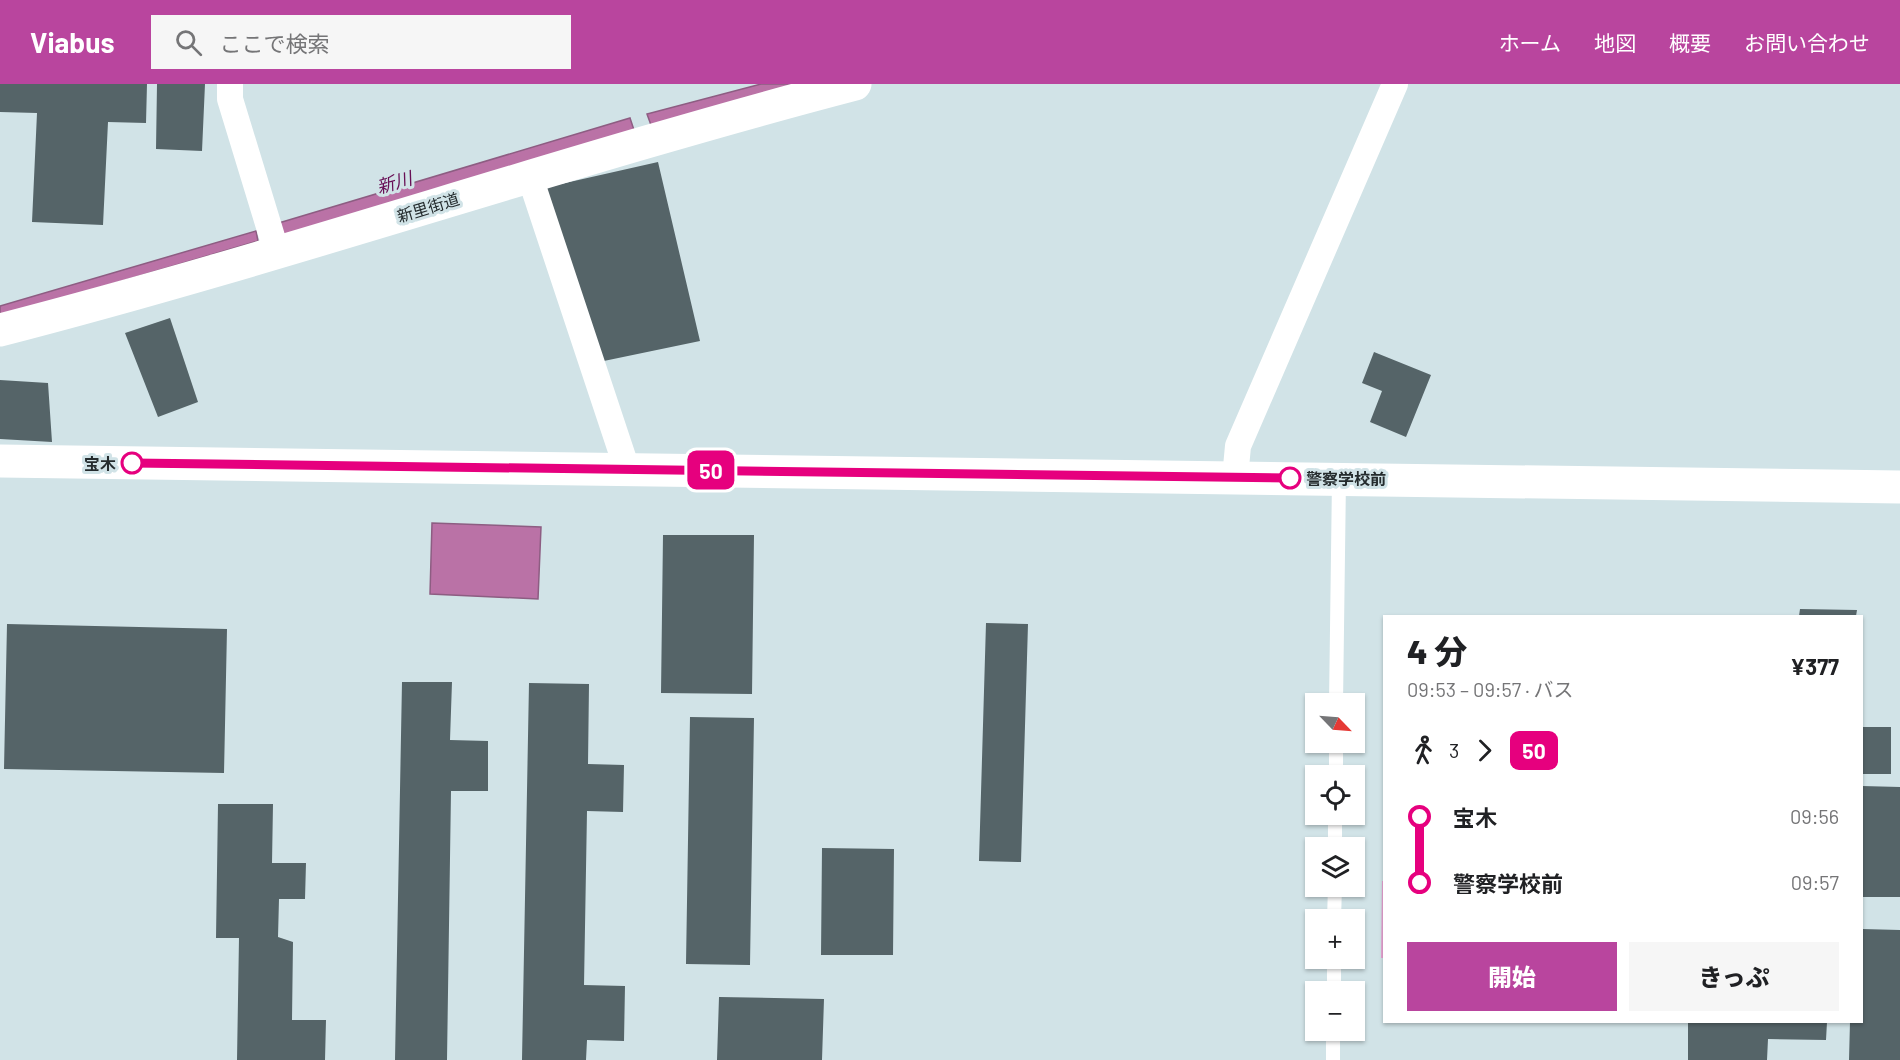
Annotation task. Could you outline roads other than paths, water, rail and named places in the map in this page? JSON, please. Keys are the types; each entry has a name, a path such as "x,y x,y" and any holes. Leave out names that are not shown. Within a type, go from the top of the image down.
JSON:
{"street":[{"path":"230,84 230,99 276,250"},
{"name":"新里街道","path":"0,330 124,298 276,250 704,124 855,84"},
{"path":"1235,478 1238,446 1395,84"},
{"path":"530,177 627,469"},
{"path":"0,461 1900,487"}],"lane":[{"path":"1336,693 1339,479"},
{"path":"1333,1041 1333,1060"}],"place":[{"name":"宝木","path":"132,463"},
{"name":"警察学校前","path":"1290,478"}],"water label":[{"name":"新川","path":"394,182"}]}
